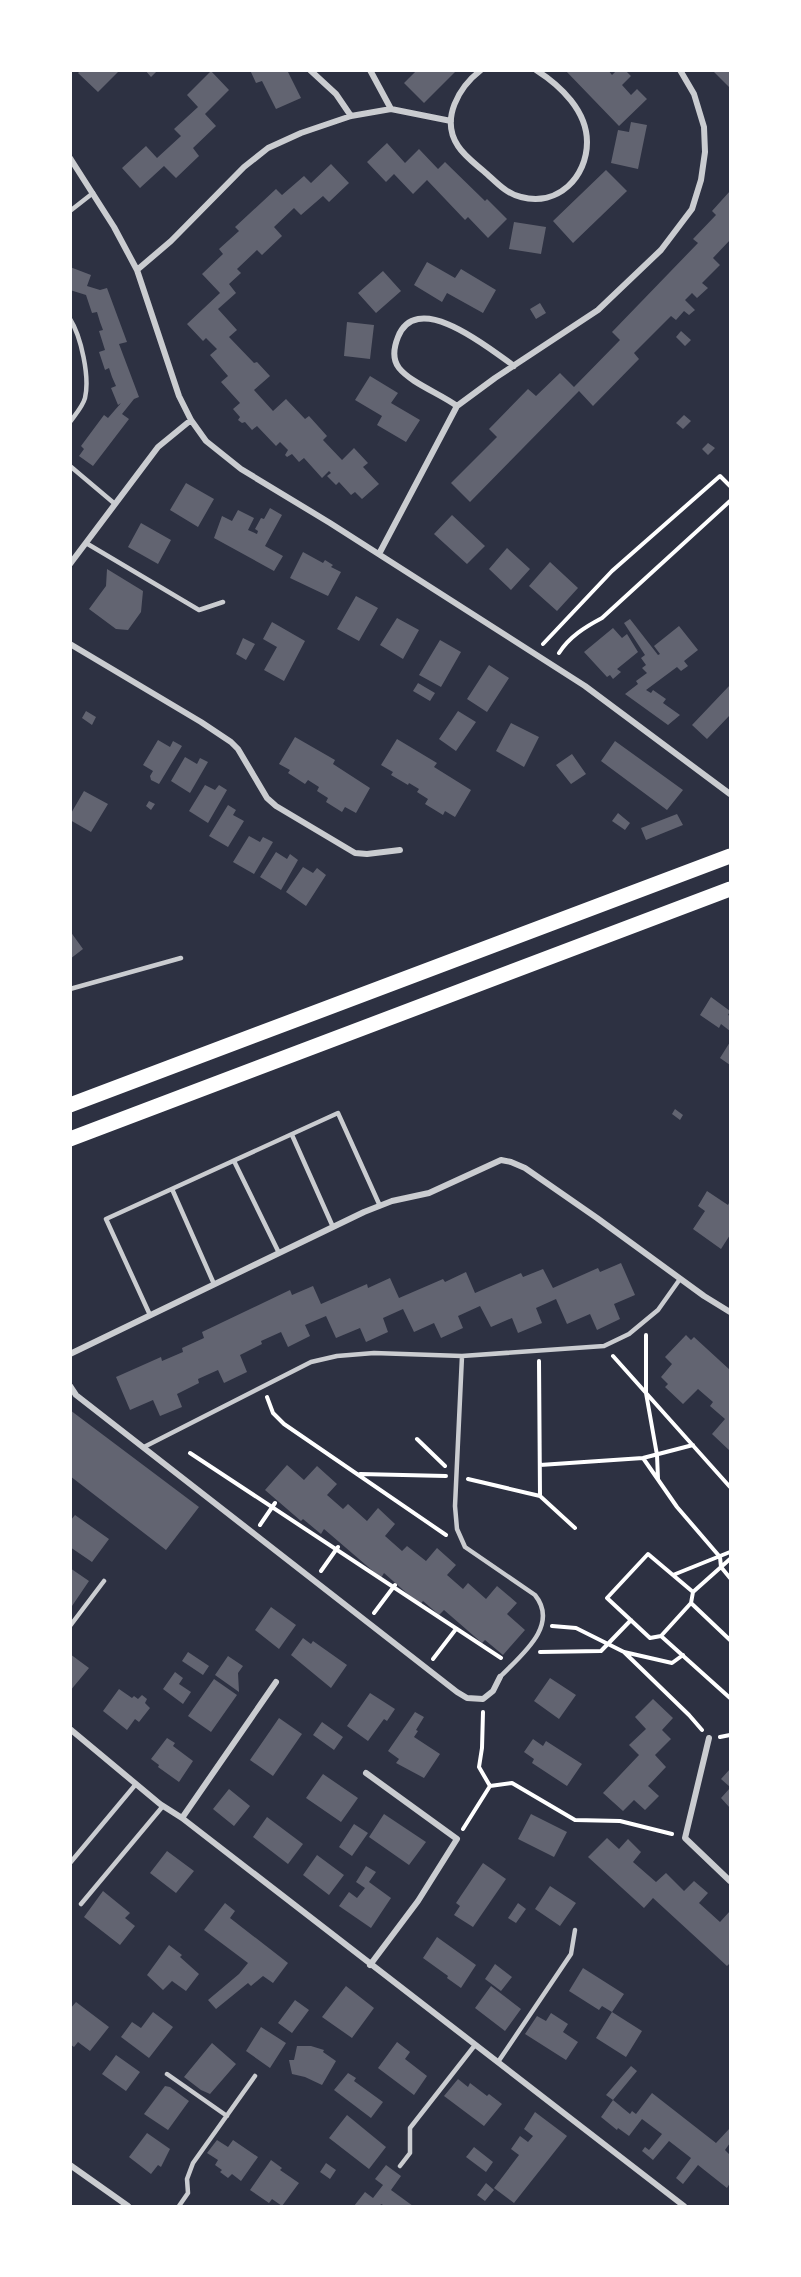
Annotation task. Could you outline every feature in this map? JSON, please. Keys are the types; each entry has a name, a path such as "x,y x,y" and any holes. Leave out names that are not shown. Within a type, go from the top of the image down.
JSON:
{"main road":[{"path":"70,1105 730,856"},
{"path":"70,1139 730,889"}],"street":[{"path":"310,70 336,94 351,116"},
{"path":"370,70 391,109"},
{"path":"481,70 462,89 454,103 451,121 452,135 469,159 508,192 521,197 540,199 557,194 577,176 587,156 587,135 582,118 573,102 536,70"},
{"path":"379,554 457,406 598,310 661,250 692,208 701,180 705,152 704,127 700,108 680,70"},
{"path":"137,270 171,241 244,167 268,148 301,133 351,116 391,109 451,121"},
{"path":"70,158 137,270 152,309 168,367 179,396 191,420 206,441 241,469 585,686 730,794"},
{"path":"457,406 399,368 394,358 394,346 406,325 417,318 433,318 480,343 514,366"},
{"path":"70,564 158,447 191,420"},
{"path":"70,644 231,742 238,749 267,798 276,806 355,853 368,854 400,850"},
{"path":"70,1354 333,1227 380,1206 429,1193 501,1160 525,1168 730,1312"},
{"path":"70,1386 75,1395 457,1692 467,1698 483,1699 493,1691 500,1677"},
{"path":"182,1818 276,1682"},
{"path":"70,1729 163,1806 182,1818 369,1965 684,2206"},
{"path":"708,1738 685,1838 730,1881"},
{"path":"366,1773 457,1839 418,1902 369,1965"},
{"path":"70,2164 128,2206"}],"lane":[{"path":"70,211 93,193"},
{"path":"70,319 76,329 87,383 85,401 70,422"},
{"path":"70,466 115,504"},
{"path":"86,543 199,610 223,602"},
{"path":"70,989 181,958"},
{"path":"150,1315 106,1219 338,1113 380,1206"},
{"path":"292,1135 333,1227"},
{"path":"234,1161 279,1253"},
{"path":"172,1189 214,1284"},
{"path":"144,1447 311,1362 337,1356 374,1353 462,1356 604,1346 629,1334 658,1310 680,1279"},
{"path":"462,1356 455,1506 457,1529 465,1547 535,1595 543,1612 540,1632 500,1677"},
{"path":"70,1626 104,1581"},
{"path":"70,1863 136,1784"},
{"path":"81,1904 163,1806"},
{"path":"498,2062 571,1954 575,1930"},
{"path":"400,2166 410,2153 410,2128 475,2044"},
{"path":"167,2074 227,2116"},
{"path":"179,2206 188,2193 187,2179 193,2163 255,2076"}],"path":[{"path":"542,645 612,571 720,476 730,486"},
{"path":"552,664 571,639 585,627 602,618 730,501"},
{"path":"646,1319 646,1393 657,1455 658,1479"},
{"path":"604,1346 730,1487"},
{"path":"539,1351 540,1496"},
{"path":"264,1385 273,1413 284,1424 465,1547"},
{"path":"417,1438 457,1477"},
{"path":"540,1465 643,1458 693,1445"},
{"path":"190,1453 274,1505 501,1658 524,1652 601,1651 631,1620"},
{"path":"643,1458 676,1507 720,1557 721,1567 730,1578"},
{"path":"359,1474 457,1477 540,1496 575,1528"},
{"path":"254,1533 274,1505"},
{"path":"314,1580 337,1548"},
{"path":"673,1575 730,1552"},
{"path":"693,1592 648,1554 608,1598 650,1638 661,1636 691,1603 693,1592 730,1559"},
{"path":"368,1622 394,1586"},
{"path":"691,1603 730,1640"},
{"path":"542,1625 576,1628 624,1652 672,1663 683,1655"},
{"path":"427,1668 456,1629"},
{"path":"661,1636 730,1698"},
{"path":"624,1652 689,1715 708,1738 730,1736"},
{"path":"483,1699 482,1748 479,1767 490,1786"},
{"path":"490,1786 512,1783 575,1820 620,1821 656,1828 685,1838"},
{"path":"457,1839 490,1786"}],"building":[{"path":"81,70 120,70 98,92 78,73"},
{"path":"145,70 158,70 151,77"},
{"path":"250,70 287,70 301,98 276,109 262,81 256,83"},
{"path":"417,70 457,70 424,103 404,83"},
{"path":"565,70 608,70 612,75 617,70 625,70 631,76 622,85 631,95 637,89 647,99 619,126"},
{"path":"712,70 730,70 730,88"},
{"path":"211,71 229,90 205,114 216,126 193,148 199,156 176,178 164,166 140,188 122,168 146,146 157,158 181,136 174,129 198,107 187,95"},
{"path":"631,122 647,125 638,169 611,163 618,130 629,132"},
{"path":"387,143 405,163 419,149 438,169 445,162 507,219 488,238 468,217 465,220 427,180 413,194 394,174 386,182 367,162"},
{"path":"331,164 349,183 329,202 323,196 301,215 294,208 274,227 282,236 262,255 257,250 237,269 241,273 229,284 236,293 218,309 237,330 229,337 270,376 254,390 273,411 286,399 305,419 309,416 327,436 323,440 342,460 354,448 368,463 363,467 379,484 362,499 355,492 351,495 339,482 336,485 327,476 331,473 329,471 322,478 304,458 299,462 292,454 287,457 285,455 288,450 280,442 276,446 257,426 252,430 245,422 238,420 240,417 233,409 240,403 221,382 228,376 210,355 217,349 206,338 203,341 187,324 220,293 202,274 223,254 219,249 239,231 235,227 276,189 282,195 304,176 311,183"},
{"path":"606,170 627,191 573,243 553,221"},
{"path":"730,191 730,240 713,258 720,265 702,283 708,288 697,298 692,293 685,300 695,310 689,315 684,311 676,320 671,316 634,353 639,359 593,406 579,391 470,502 451,483 497,437 489,429 528,389 536,396 560,373 574,387 620,340 612,332 698,243 693,239 716,215 712,211"},
{"path":"514,222 546,227 541,254 509,249"},
{"path":"427,262 455,278 461,269 496,290 483,313 447,293 442,302 414,285"},
{"path":"70,267 91,275 87,286 100,290 107,288 127,342 119,344 139,397 134,399 122,414 129,419 93,466 79,456 84,449 81,446 104,415 108,418 121,403 118,405 111,388 116,386 109,368 105,370 99,352 105,350 99,331 103,330 97,312 92,313 86,295 70,290"},
{"path":"383,271 401,291 376,313 358,293"},
{"path":"540,303 546,313 536,319 530,309"},
{"path":"347,322 374,325 370,359 344,356"},
{"path":"681,331 691,340 685,346 676,337"},
{"path":"370,376 398,393 391,403 420,420 406,442 377,425 382,416 355,400"},
{"path":"684,415 691,421 683,429 676,423"},
{"path":"708,443 715,448 708,455 702,449"},
{"path":"186,483 214,499 198,527 170,510"},
{"path":"270,508 282,515 265,546 283,556 274,571 214,538 222,516 232,521 238,510 254,518 248,530 257,534 258,531 255,529"},
{"path":"452,515 485,546 467,564 434,534"},
{"path":"141,523 171,540 158,564 128,547"},
{"path":"507,548 530,569 511,590 489,569"},
{"path":"303,552 323,563 325,560 333,565 331,567 341,572 328,596 290,578"},
{"path":"550,562 578,588 557,611 529,586"},
{"path":"107,569 143,591 141,612 128,630 116,629 89,609 106,586"},
{"path":"356,596 378,608 359,641 337,629"},
{"path":"397,618 419,630 403,659 380,645"},
{"path":"630,619 658,655 660,654 654,646 679,626 698,650 684,661 688,666 681,671 677,667 646,690 651,693 653,690 666,699 663,703 680,715 668,725 625,694 638,684 636,681 647,673 642,668 646,665 641,658 645,655 624,623"},
{"path":"272,622 305,641 284,681 264,670 277,647 263,639"},
{"path":"613,628 622,638 627,634 638,652 617,669 621,672 613,679 610,675 607,677 584,652"},
{"path":"243,638 255,644 246,660 236,654"},
{"path":"440,640 461,652 441,687 419,675"},
{"path":"489,665 509,678 487,712 467,699"},
{"path":"418,683 435,693 430,701 413,691"},
{"path":"730,685 730,715 707,739 692,725"},
{"path":"86,711 96,717 92,725 82,718"},
{"path":"458,711 476,722 456,751 439,739"},
{"path":"511,723 539,737 524,767 496,751"},
{"path":"295,737 335,760 333,764 370,788 356,813 345,807 342,812 326,802 328,798 317,791 319,787 308,780 305,784 288,773 290,770 279,764"},
{"path":"397,739 437,763 434,767 471,790 455,817 445,811 443,815 425,804 428,799 417,792 419,789 391,775 393,772 381,765"},
{"path":"158,740 170,747 173,741 182,746 159,784 151,780 150,776 153,771 143,765"},
{"path":"615,741 683,790 667,810 601,761"},
{"path":"572,754 586,774 571,784 556,765"},
{"path":"185,757 197,764 200,758 208,762 190,793 171,781"},
{"path":"205,785 215,790 219,785 227,790 208,823 189,811"},
{"path":"84,791 108,804 91,832 70,820 70,815"},
{"path":"149,801 155,804 151,810 146,806"},
{"path":"228,805 236,810 233,815 244,821 228,847 209,836"},
{"path":"618,813 630,823 625,830 612,821"},
{"path":"677,814 683,825 646,840 641,828"},
{"path":"249,836 260,842 263,837 273,842 254,874 233,862"},
{"path":"276,852 287,859 290,854 298,860 281,890 260,877"},
{"path":"303,867 313,873 317,868 326,875 306,906 286,892"},
{"path":"70,931 83,949 70,959"},
{"path":"711,997 730,1011 728,1015 730,1016 730,1031 721,1024 719,1028 700,1015"},
{"path":"730,1042 730,1065 720,1058"},
{"path":"675,1109 683,1115 680,1120 672,1114"},
{"path":"707,1191 728,1205 730,1201 730,1235 721,1249 693,1229 705,1211 698,1206"},
{"path":"621,1263 635,1295 614,1304 620,1319 597,1330 590,1314 567,1324 556,1299 536,1308 542,1323 518,1333 512,1318 491,1327 480,1306 458,1316 463,1328 441,1338 434,1323 414,1332 403,1309 383,1318 388,1332 366,1342 360,1328 336,1338 326,1316 305,1325 310,1336 288,1347 281,1332 261,1341 262,1344 240,1355 247,1372 224,1383 218,1370 198,1379 199,1383 177,1394 182,1407 160,1416 153,1400 130,1410 116,1377 161,1357 162,1361 183,1352 182,1348 204,1338 202,1332 290,1290 292,1295 313,1286 321,1304 367,1284 368,1288 390,1278 399,1298 466,1272 475,1293 521,1273 523,1277 543,1269 553,1288 598,1268 600,1272"},
{"path":"686,1335 691,1340 694,1337 730,1370 730,1451 712,1434 725,1419 710,1406 713,1402 698,1389 683,1404 665,1387 668,1384 661,1377 672,1364 665,1357"},
{"path":"70,1410 199,1507 166,1550 70,1476"},
{"path":"287,1465 304,1480 317,1466 337,1484 327,1495 343,1509 348,1504 367,1521 378,1508 395,1524 385,1536 402,1551 407,1546 426,1561 437,1548 456,1565 447,1575 463,1589 468,1583 486,1599 497,1586 517,1603 507,1614 525,1630 503,1655 485,1640 482,1643 444,1610 439,1615 423,1601 420,1605 384,1573 381,1578 324,1529 321,1534 303,1519 301,1521 265,1490"},
{"path":"75,1515 109,1539 92,1562 70,1547 70,1521"},
{"path":"70,1568 89,1581 72,1606 70,1605"},
{"path":"271,1607 296,1625 279,1649 255,1630"},
{"path":"303,1638 311,1644 313,1641 347,1665 331,1688 291,1655"},
{"path":"188,1652 209,1666 203,1675 182,1661"},
{"path":"70,1654 89,1668 70,1691"},
{"path":"228,1656 243,1666 238,1673 239,1692 215,1675"},
{"path":"175,1672 183,1678 179,1684 191,1692 183,1704 163,1689"},
{"path":"550,1678 576,1695 559,1719 534,1701"},
{"path":"214,1679 237,1695 211,1732 188,1716"},
{"path":"119,1689 132,1698 134,1696 138,1699 142,1695 147,1699 145,1703 150,1708 139,1722 135,1719 127,1730 103,1711"},
{"path":"370,1693 395,1709 387,1721 384,1719 368,1741 347,1726"},
{"path":"653,1699 673,1718 662,1730 671,1739 655,1755 666,1767 648,1786 659,1796 645,1810 634,1800 623,1811 603,1793 639,1755 629,1745 646,1729 635,1717"},
{"path":"415,1712 424,1717 414,1737 440,1754 424,1778 396,1763 399,1759 388,1751"},
{"path":"279,1718 302,1734 273,1776 250,1760"},
{"path":"322,1722 343,1737 334,1750 313,1735"},
{"path":"167,1738 175,1743 173,1746 193,1761 179,1782 151,1759"},
{"path":"533,1739 543,1746 546,1741 582,1764 567,1786 532,1763 534,1759 524,1752"},
{"path":"730,1769 730,1787 721,1779"},
{"path":"323,1774 358,1798 341,1822 306,1798"},
{"path":"730,1788 730,1808 721,1798"},
{"path":"229,1789 250,1806 234,1826 213,1809"},
{"path":"384,1814 426,1842 409,1865 369,1837"},
{"path":"531,1814 567,1832 554,1857 518,1839"},
{"path":"267,1817 303,1844 288,1864 253,1837"},
{"path":"354,1824 368,1833 352,1856 339,1847"},
{"path":"607,1838 619,1849 628,1839 641,1852 633,1862 656,1882 666,1873 684,1891 694,1881 708,1893 699,1903 720,1922 730,1911 730,1963 727,1966 653,1898 644,1908 588,1857"},
{"path":"167,1851 194,1871 176,1893 150,1873"},
{"path":"317,1855 344,1875 329,1895 303,1875"},
{"path":"483,1863 506,1879 473,1927 454,1915 460,1906 456,1903"},
{"path":"366,1866 376,1872 369,1882 391,1898 371,1928 339,1906 349,1892 357,1898 365,1888 356,1882"},
{"path":"550,1886 576,1903 560,1926 535,1909"},
{"path":"103,1891 130,1913 125,1918 135,1926 120,1945 84,1917"},
{"path":"225,1903 235,1911 230,1918 288,1963 273,1983 263,1976 251,1986 248,1983 216,2009 208,2000 239,1974 248,1963 204,1930"},
{"path":"518,1903 526,1909 516,1923 508,1918"},
{"path":"437,1937 476,1965 461,1988 423,1958"},
{"path":"169,1945 182,1955 180,1957 199,1974 186,1991 172,1981 163,1990 147,1975"},
{"path":"495,1964 512,1977 501,1991 485,1979"},
{"path":"583,1968 624,1994 612,2012 602,2006 599,2010 569,1991"},
{"path":"346,1986 374,2008 352,2038 322,2017"},
{"path":"491,1986 521,2009 505,2031 475,2008"},
{"path":"295,2000 309,2010 292,2033 278,2023"},
{"path":"76,2002 109,2027 90,2051 78,2042 74,2047 70,2044 70,2009"},
{"path":"153,2012 173,2027 149,2058 121,2037 132,2022 141,2028"},
{"path":"612,2012 642,2031 626,2057 596,2038"},
{"path":"551,2013 568,2024 563,2032 578,2042 566,2060 525,2034 537,2016 546,2021"},
{"path":"261,2027 286,2043 270,2068 246,2051"},
{"path":"397,2042 410,2052 405,2059 427,2076 414,2095 378,2068"},
{"path":"212,2043 236,2064 210,2094 184,2077"},
{"path":"297,2046 311,2046 324,2050 323,2052 336,2061 322,2085 292,2074 289,2060 294,2060"},
{"path":"116,2055 140,2072 126,2091 102,2074"},
{"path":"631,2066 637,2071 613,2100 606,2095"},
{"path":"348,2073 356,2078 354,2081 383,2102 371,2118 334,2090"},
{"path":"458,2079 468,2087 470,2083 502,2104 484,2126 444,2096"},
{"path":"165,2086 170,2087 189,2101 168,2130 144,2114"},
{"path":"652,2093 716,2143 730,2128 730,2143 725,2150 730,2155 730,2183 727,2188 698,2165 683,2184 676,2178 691,2158 669,2141 653,2160 642,2151 645,2147 649,2150 662,2134 642,2119 629,2136 601,2117 613,2100 630,2114 632,2111 636,2114"},
{"path":"535,2112 567,2136 514,2203 494,2188 519,2155 511,2149 520,2136 528,2142 533,2136 524,2129"},
{"path":"347,2115 386,2147 369,2169 329,2138"},
{"path":"147,2133 170,2149 161,2167 158,2165 151,2174 129,2157"},
{"path":"217,2140 228,2147 233,2140 258,2157 241,2181 232,2174 228,2178 220,2172 222,2170 215,2165 218,2160 207,2153"},
{"path":"474,2147 493,2162 486,2172 466,2157"},
{"path":"271,2160 282,2168 280,2170 299,2183 282,2206 272,2199 269,2203 250,2190"},
{"path":"326,2163 336,2170 330,2179 320,2172"},
{"path":"386,2165 401,2176 391,2190 413,2206 381,2204 380,2206 354,2206 365,2192 373,2198 383,2185 375,2179"},
{"path":"486,2183 494,2190 485,2201 477,2195"}]}
